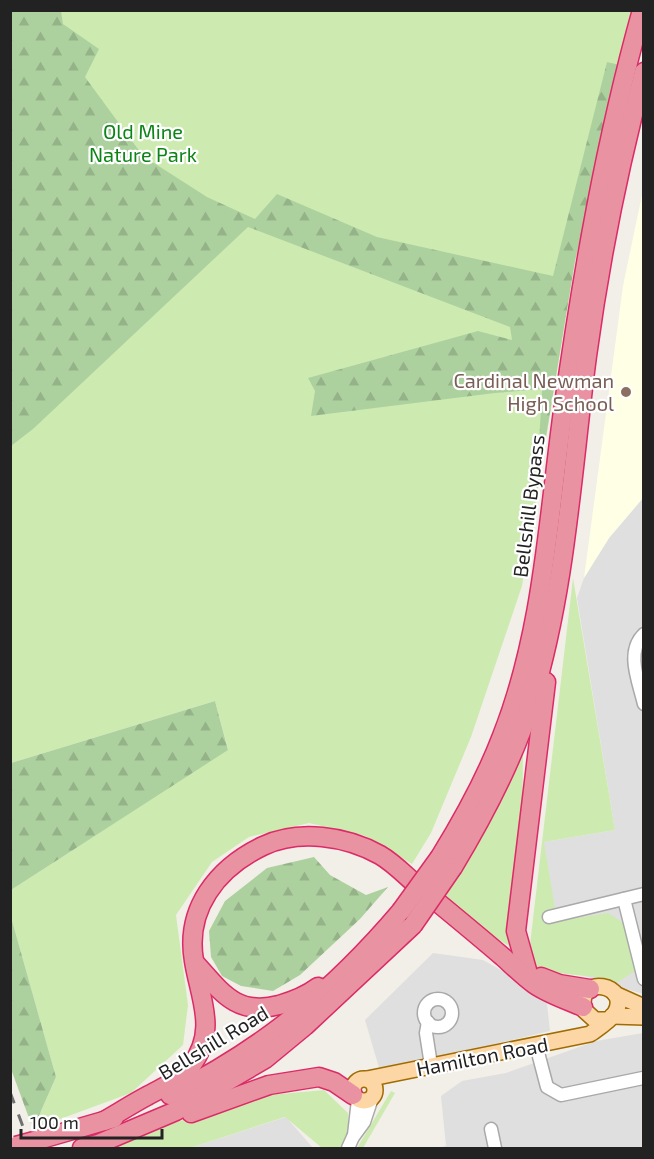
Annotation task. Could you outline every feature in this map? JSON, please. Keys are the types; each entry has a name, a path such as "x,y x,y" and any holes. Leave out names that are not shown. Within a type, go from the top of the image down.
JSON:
{"highway":[{"name":"Bellshill Bypass","path":"447,862 463,819 502,736 530,642 538,603 589,237 624,74 642,10"},
{"name":"Bellshill Bypass","path":"407,918 493,797 516,746 532,700 554,609 604,240 644,72"},
{"path":"527,970 516,931 554,609"},
{"path":"104,1121 179,1079 192,1066 201,1049 207,1024 193,960 192,929 199,906 211,886 227,869 246,854 270,843 302,836 346,841 383,857 536,985 584,1010"},
{"name":"Bellshill Road","path":"13,1146 104,1121 153,1104 203,1079 255,1047 311,1005 373,944 407,918"},
{"name":"Bellshill Road","path":"90,1146 177,1111 265,1059 305,1026 407,918"},
{"path":"193,960 232,1001 246,1007 264,1009 307,996 373,944"},
{"path":"507,961 559,984 590,989"},
{"path":"90,1146 269,1085 319,1077 364,1097"}],"main road":[{"path":"644,1007 615,994 607,987 590,989 584,997 584,1010 595,1020 644,1017"},
{"path":"610,1018 618,1006 615,994"},
{"name":"Hamilton Road","path":"572,1037 580,1030 584,1010"},
{"name":"Hamilton Road","path":"367,1079 590,1034 610,1018"},
{"name":"Hamilton Road","path":"364,1097 392,1074"},
{"path":"360,1079 367,1079 373,1084 364,1097 354,1084 360,1079"}],"street":[{"path":"641,636 633,652 644,704"},
{"path":"549,917 644,894"},
{"path":"624,899 644,979"},
{"path":"428,1022 426,1032 431,1065"},
{"path":"536,1045 547,1087 561,1095 643,1078"},
{"path":"348,1149 364,1097"},
{"path":"491,1129 495,1149"}],"shaded area":[{"name":"Cardinal Newman High School","path":"643,190 643,498 609,538 584,578 623,286"},
{"path":"643,498 643,994 531,960 544,842 615,830 577,598 584,578 609,538"},
{"path":"433,953 483,960 546,995 550,1031 380,1071 365,1020"},
{"path":"643,1033 643,1148 437,1148 446,1146 441,1096 462,1081 506,1073 596,1041"},
{"path":"286,1117 313,1148 190,1148"}],"green space":[{"name":"Old Mine Nature Park","path":"11,11 632,11 575,261 522,586 471,737 431,833 412,864 365,836 309,823 249,837 212,862 176,915 188,1005 183,1045 131,1093 33,1129 56,1077 11,917 11,890 228,749 215,701 11,763"},
{"path":"11,11 61,11 63,24 99,49 85,77 143,156 207,197 255,219 277,194 377,237 553,276 607,62 620,65 575,261 536,497 542,389 311,416 315,391 308,378 478,331 512,340 510,327 248,227 33,429 11,446"},
{"path":"573,578 615,830 544,842 557,921 608,913 625,924 635,971 618,982 605,978 527,970"},
{"path":"215,701 228,750 11,890 11,763"},
{"path":"523,753 521,953 434,902"},
{"path":"314,857 330,875 366,895 388,887 360,919 300,975 273,991 241,986 222,976 211,957 209,931 225,901 267,868"},
{"path":"11,917 56,1077 33,1129 11,1069"},
{"path":"324,1090 348,1113 349,1138 343,1148 322,1148 285,1117 190,1148 96,1148 258,1096"},
{"path":"391,1091 395,1093 363,1148 357,1148"}],"railway":[{"path":"10,1092 31,1148"}],"place":[{"name":"Cardinal Newman High School","path":"626,392"}]}
